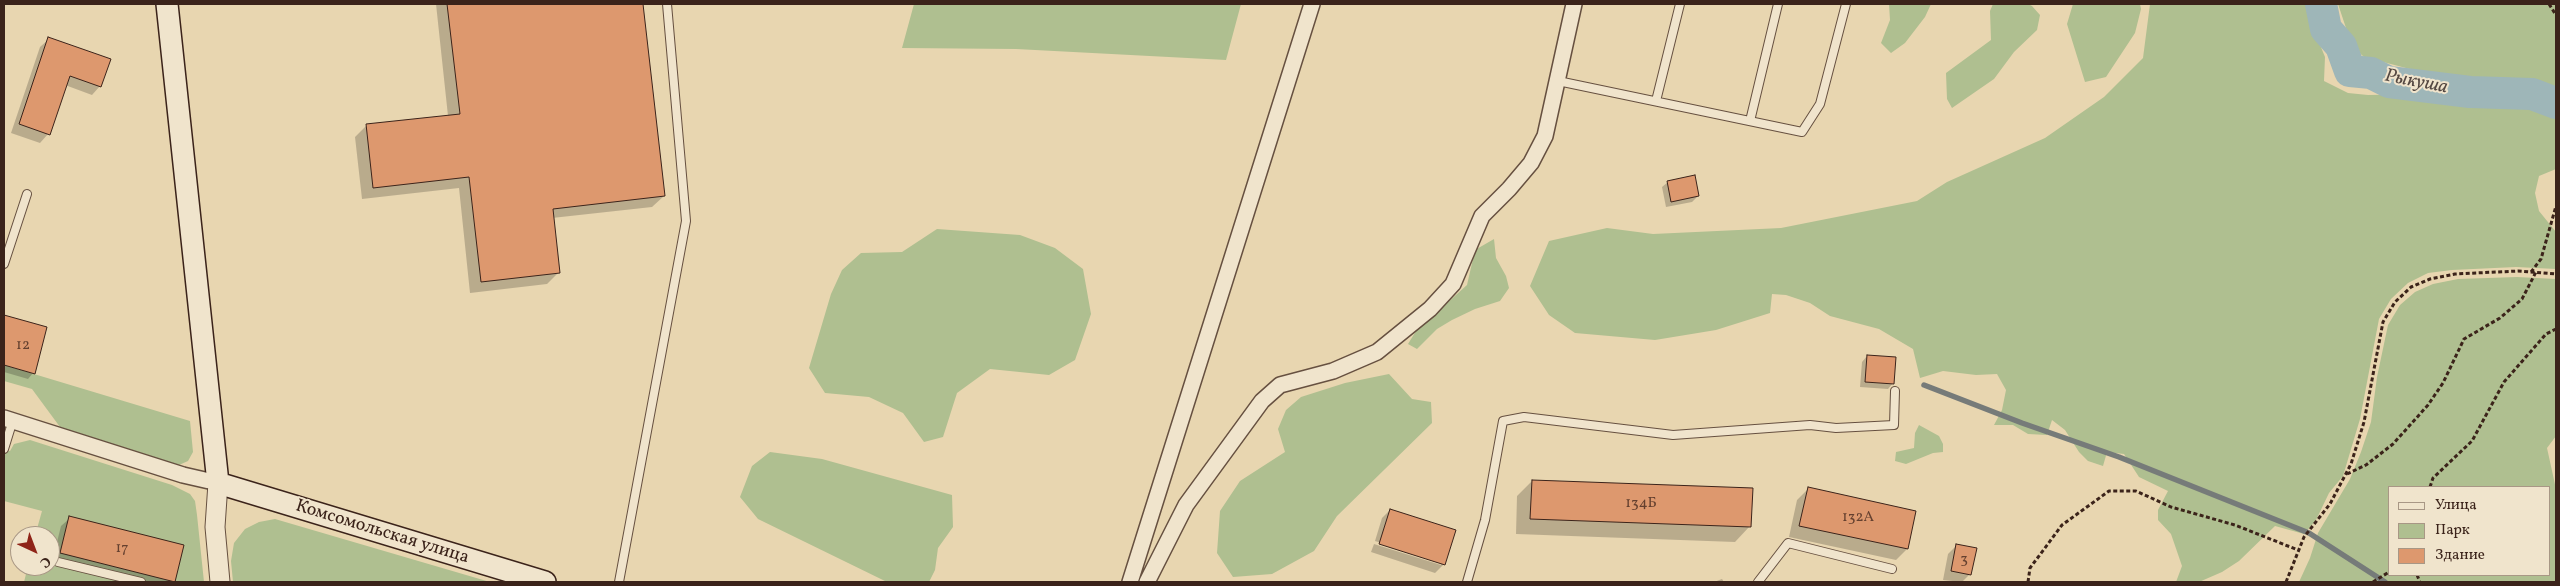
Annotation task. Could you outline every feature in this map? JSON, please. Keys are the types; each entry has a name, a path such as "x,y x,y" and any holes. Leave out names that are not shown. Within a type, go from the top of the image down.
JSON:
{"main road":[{"path":"167,4 218,483"},
{"name":"Комсомольская улица","path":"218,483 545,582"}],"street":[{"path":"1130,582 1312,4"},
{"path":"1147,582 1186,505 1262,401 1280,385 1333,371 1378,352 1430,309 1453,284 1482,216 1531,163 1545,136 1574,4"},
{"path":"8,419 183,475 218,483 215,527 220,582"}],"lane":[{"path":"619,582 686,221 667,4"},
{"path":"1656,101 1680,4"},
{"path":"1750,121 1778,4"},
{"path":"1558,81 1802,132 1820,104 1846,4"},
{"path":"4,264 27,194"},
{"path":"1467,582 1485,520 1503,421 1524,417 1673,435 1810,425 1836,428 1894,425 1895,392"},
{"path":"4,449 8,419"},
{"path":"1758,582 1788,544 1892,570"},
{"path":"60,562 141,582"}],"path":[{"path":"2549,4 2556,15"},
{"path":"2531,272 2541,259 2556,206"},
{"path":"2286,582 2298,550 2346,475 2364,422 2383,322 2395,302 2410,287 2430,279 2489,272 2556,274"},
{"path":"2346,475 2366,465 2393,444 2428,405 2443,383 2464,339 2500,318 2522,299 2536,272"},
{"path":"2430,486 2433,478 2472,441 2504,382 2546,334 2556,329"},
{"path":"2028,582 2030,568 2062,525 2108,491 2136,491 2171,507 2235,525 2298,550"},
{"path":"2373,582 2388,573"}],"green space":[{"path":"914,4 1241,4 1226,60 1016,49 902,48"},
{"path":"1889,4 1931,4 1925,17 1905,43 1891,53 1881,43 1890,20"},
{"path":"1993,4 2028,4 2032,6 2040,15 2037,30 2014,52 1994,79 1952,108 1947,99 1946,73 1991,40 1990,11"},
{"path":"2073,4 2140,4 2141,9 2135,33 2106,77 2085,82 2067,24"},
{"path":"2150,4 2309,4 2314,30 2325,57 2324,81 2348,93 2368,95 2426,94 2467,102 2488,100 2526,106 2549,105 2556,108 2556,169 2539,176 2535,193 2539,211 2556,232 2556,269 2516,267 2452,270 2428,273 2408,283 2391,299 2379,319 2360,419 2343,476 2329,493 2316,520 2304,534 2275,526 2239,561 2222,572 2199,582 2176,582 2182,566 2171,534 2158,520 2158,510 2168,491 2139,477 2124,454 2107,452 2103,466 2088,461 2079,452 2065,430 2052,420 2047,435 2028,434 2013,425 1994,425 2002,410 2006,390 1997,374 1976,375 1943,371 1920,378 1913,349 1879,329 1830,316 1810,303 1786,295 1772,294 1770,313 1716,330 1655,340 1575,333 1549,315 1530,286 1549,241 1607,228 1653,234 1781,228 1917,201 1947,182 2045,138 2104,97 2143,58"},
{"path":"2338,4 2556,4 2556,97 2499,77 2467,84 2364,57 2352,46"},
{"path":"937,229 1020,235 1055,248 1083,269 1091,314 1075,360 1049,375 990,369 957,393 943,437 924,442 903,413 869,397 825,393 809,368 831,294 842,270 861,253 902,252"},
{"path":"1494,239 1496,258 1506,276 1509,288 1500,301 1475,309 1452,320 1437,329 1417,349 1408,344 1416,331 1467,285 1475,250"},
{"path":"2517,277 2556,279 2556,436 2547,448 2556,489 2556,582 2299,582 2310,558 2318,533 2350,479 2361,452 2371,422 2377,377 2388,325 2400,305 2415,292 2433,284 2458,279"},
{"path":"4,365 190,421 193,452 188,461 179,465 60,427 32,389 4,381"},
{"path":"1389,374 1412,399 1431,402 1432,423 1337,516 1314,551 1272,574 1233,577 1217,553 1220,511 1240,481 1285,452 1278,429 1286,410 1301,397 1345,383"},
{"path":"1919,425 1939,436 1943,444 1943,452 1933,453 1906,464 1895,461 1896,452 1914,448 1915,433"},
{"path":"30,440 172,485 190,494 195,501 204,582 24,582 26,576 60,576 60,526 38,526 42,511 4,501 4,450 10,451 14,444"},
{"path":"770,452 822,459 952,495 953,527 938,548 935,570 929,582 887,582 758,519 740,497 752,466"},
{"path":"275,519 490,582 233,582 231,561 234,543 245,529 259,522"}],"building":[{"path":"447,4 643,4 665,196 553,209 560,273 481,282 469,177 373,188 366,124 460,114"},
{"path":"48,37 111,59 101,87 70,76 50,135 19,124"},
{"path":"1695,175 1699,196 1671,202 1667,181"},
{"path":"4,315 47,327 35,374 4,365"},
{"path":"1867,355 1896,357 1894,384 1865,382"},
{"path":"1532,480 1753,488 1751,527 1530,519"},
{"path":"1808,487 1916,511 1908,549 1799,526"},
{"path":"1390,509 1456,530 1445,565 1379,544"},
{"path":"69,516 184,545 175,582 60,553"},
{"path":"1956,544 1977,548 1971,575 1951,571"}],"waterway":[{"name":"Рыкуша","path":"2321,4 2326,29 2341,46 2350,71 2371,73 2389,82 2470,92 2532,94 2556,103"},
{"path":"1924,385 2022,423 2119,457 2309,533 2385,582"}]}
